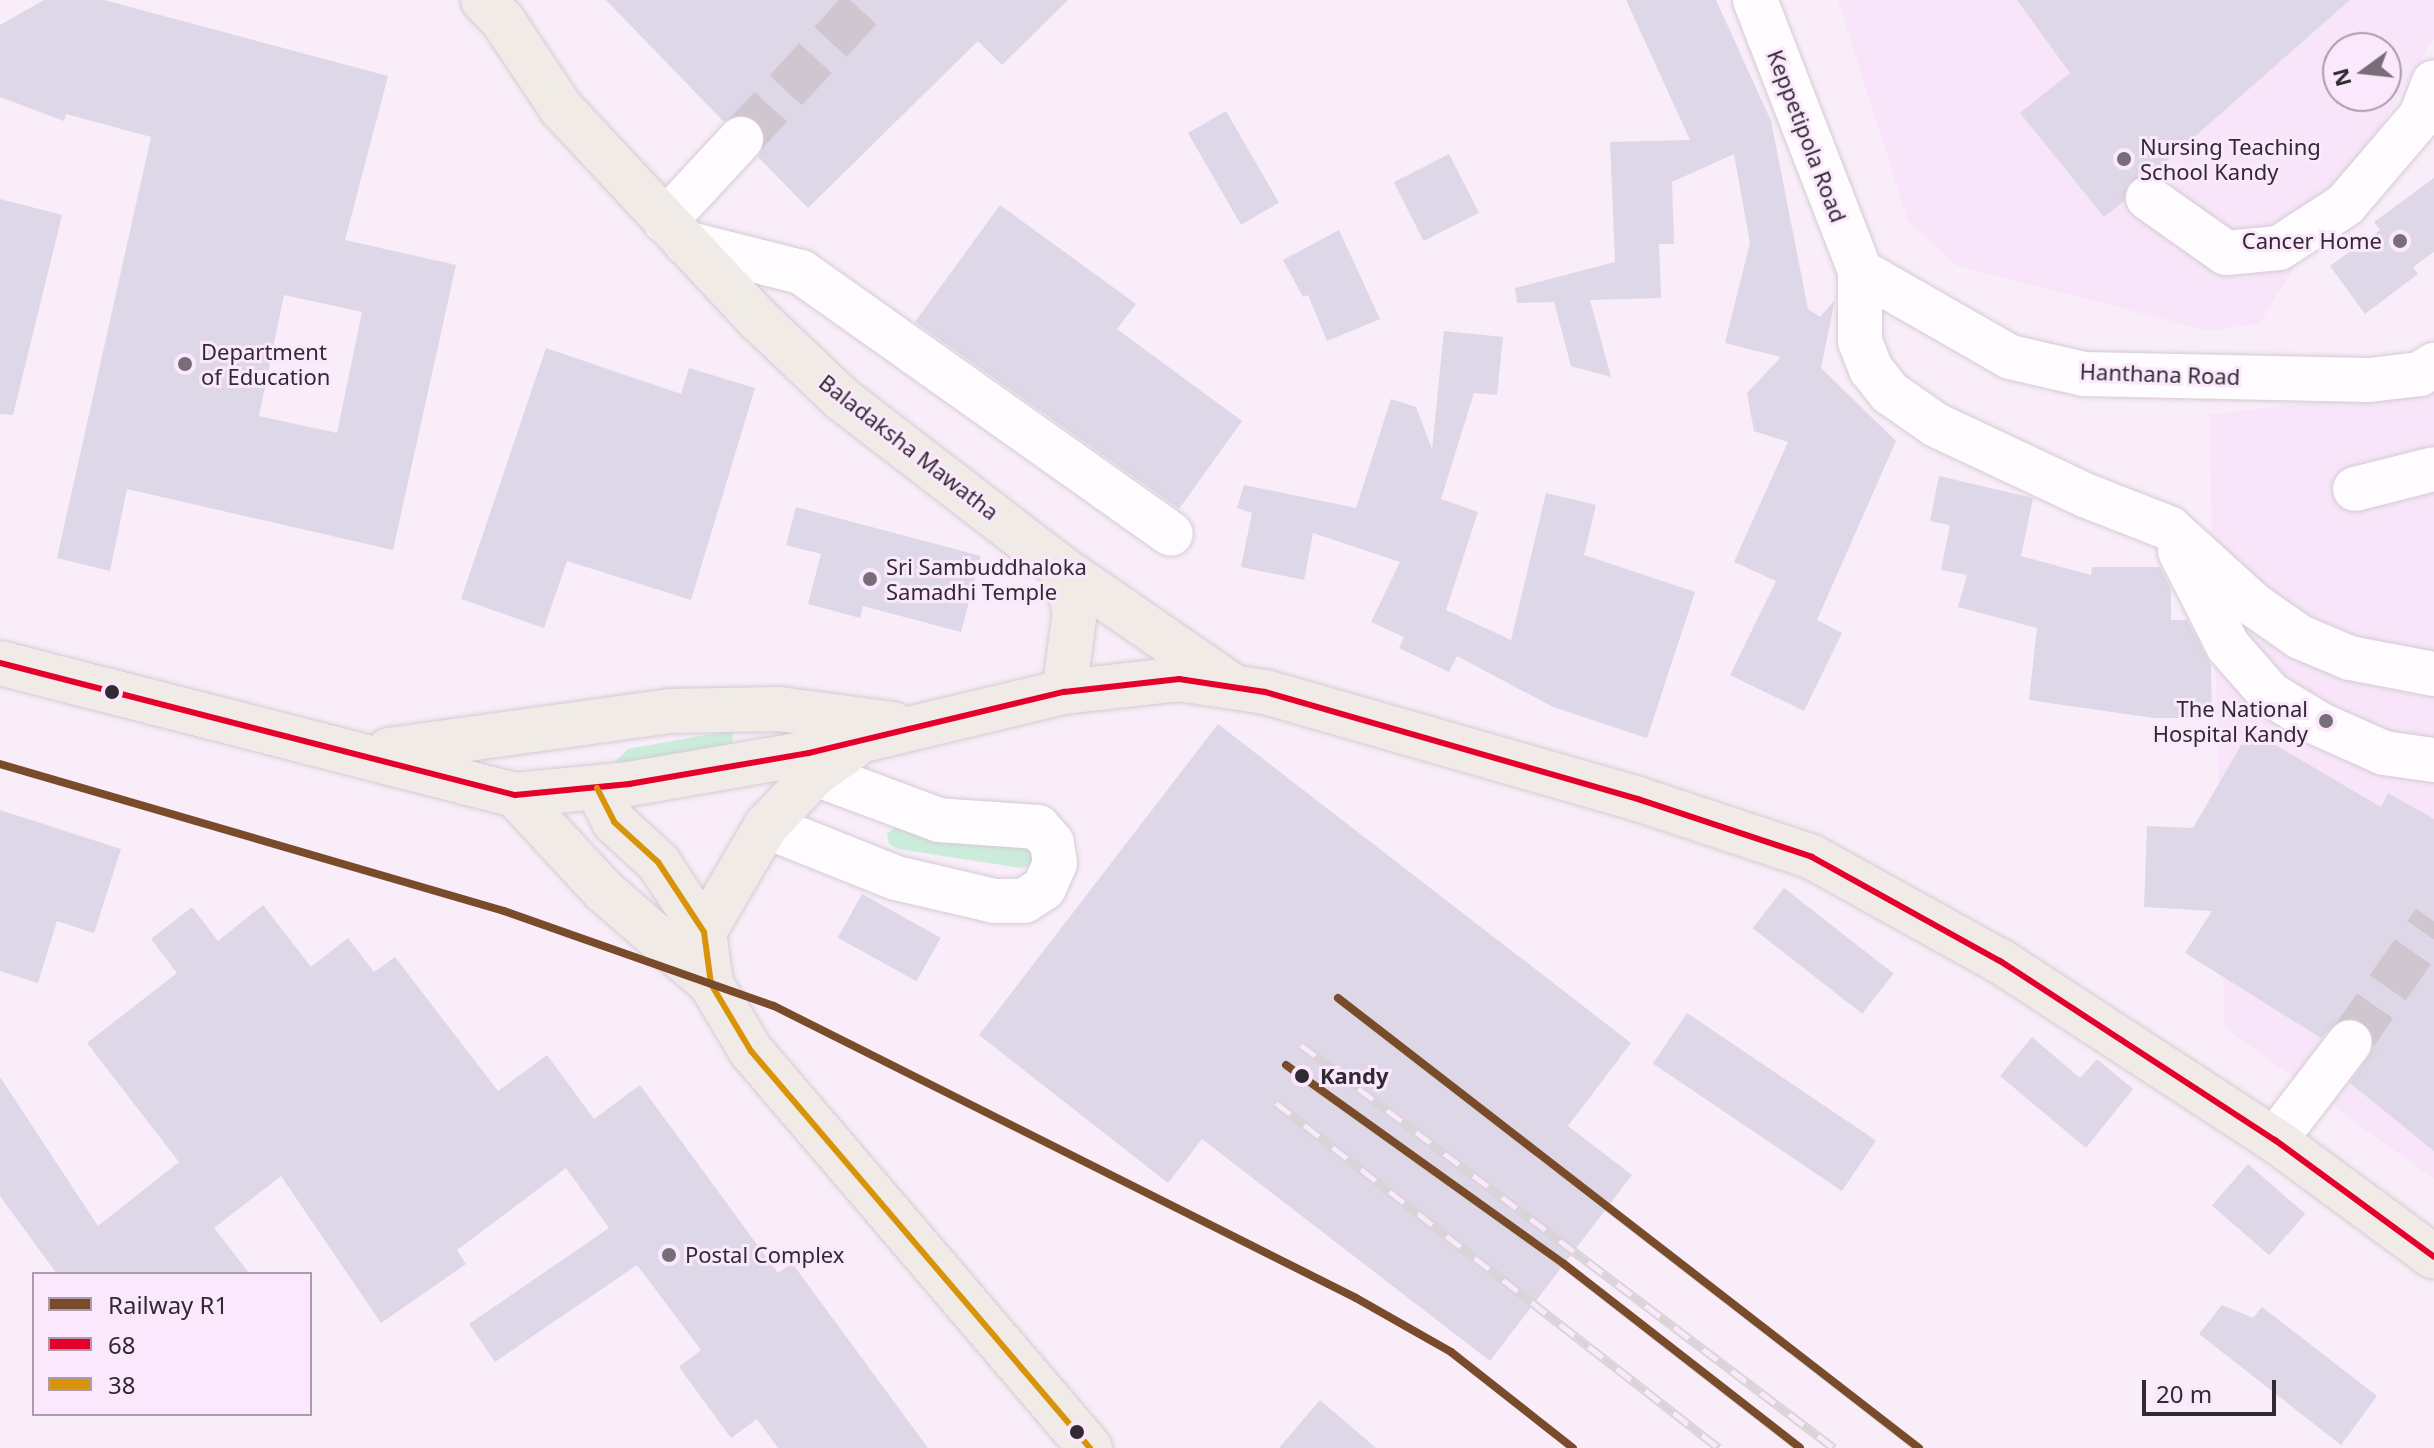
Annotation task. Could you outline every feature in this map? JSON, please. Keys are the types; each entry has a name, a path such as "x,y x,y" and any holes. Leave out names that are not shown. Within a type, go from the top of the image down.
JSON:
{"main road":[{"name":"Baladaksha Mawatha","path":"498,7 561,108 676,232 842,399 1063,569 1230,685"},
{"path":"1063,569 1075,611 1064,692"},
{"path":"0,663 363,752 515,795 597,788 864,740 1064,692 1179,679 1230,685 1638,799 1812,857 2000,961 2275,1140 2434,1257"},
{"path":"363,752 449,745 670,711 779,709 919,727"},
{"path":"704,932 766,826 815,774 864,740"},
{"path":"597,788 614,822 658,862 704,932 711,984 729,1019 775,1083 1090,1448"},
{"path":"515,795 604,891 711,984"}],"street":[{"name":"Keppetipola Road","path":"1755,0 1860,271"},
{"path":"2148,198 2226,253 2279,248 2345,205 2421,116 2434,82"},
{"path":"741,139 676,232 801,272 1171,534"},
{"name":"Hanthana Road","path":"1860,271 2010,357 2084,374 2369,380 2420,374 2434,365"},
{"path":"1860,271 1860,341 1871,369 1890,393 1950,431 2087,496 2169,528 2254,605 2300,637 2350,658 2434,674"},
{"path":"2355,489 2434,469"},
{"path":"2169,528 2228,646 2270,694 2319,724 2384,753 2434,760"},
{"path":"766,826 896,878 995,901 1024,901 1044,888 1055,863 1052,843 1038,827 939,820 815,774"},
{"path":"2275,1140 2350,1042"}],"shaded area":[{"name":"Nursing Teaching School Kandy","path":"1838,0 2434,0 2434,39 2402,91 2402,32 2322,32 2322,112 2389,112 2260,323 2210,331 1958,266 1908,221"},
{"name":"The National Hospital Kandy","path":"2434,387 2434,1179 2225,1028 2209,415"}],"green space":[{"path":"733,730 732,747 609,767 628,749"},
{"path":"895,828 1030,849 1033,864 1022,868 898,849 889,844 887,833"}],"building":[{"name":"Department of Education","path":"44,0 104,0 388,76 345,240 456,265 393,550 127,489 110,571 57,558 151,137 66,114 64,121 0,97 0,25","holes":["284,295 362,312 337,433 259,416"]},
{"path":"606,0 1068,0 1002,65 978,41 808,208 758,157 765,144 758,121 746,115 723,121"},
{"path":"1626,0 1716,0 1771,121 1808,309 1820,317 1835,300 1821,368 1896,441 1817,620 1842,633 1804,711 1730,675 1776,581 1734,562 1788,442 1754,431 1747,393 1781,357 1725,343 1750,243 1734,154 1672,182 1674,244 1659,244 1661,298 1590,300 1611,377 1571,366 1554,302 1517,303 1515,288 1615,262 1610,142 1690,140"},
{"path":"2017,0 2350,0 2152,174 2128,183 2124,201 2104,217 2020,113 2070,73"},
{"path":"1226,111 1279,203 1241,225 1188,133"},
{"path":"1449,154 1479,213 1424,241 1394,182"},
{"name":"Cancer Home","path":"2434,178 2434,252 2413,267 2418,274 2365,314 2330,266 2380,230 2374,222"},
{"path":"0,199 62,215 13,415 0,414"},
{"path":"1000,205 1136,304 1117,329 1242,421 1179,509 915,322"},
{"path":"1339,230 1380,319 1327,341 1308,295 1303,297 1283,260"},
{"path":"1444,331 1503,337 1497,395 1474,393 1441,499 1478,512 1446,610 1511,640 1546,493 1596,505 1584,555 1695,592 1647,738 1553,707 1457,656 1449,672 1399,648 1404,637 1371,622 1400,562 1313,533 1304,580 1241,567 1252,513 1237,508 1244,485 1356,508 1391,399 1416,407 1432,449"},
{"path":"546,348 681,394 689,368 755,388 691,600 567,561 544,628 461,599"},
{"path":"1939,476 2033,498 2021,556 2091,575 2092,567 2160,567 2171,589 2171,620 2187,620 2211,665 2212,718 2154,718 2029,700 2037,628 1958,607 1967,575 1941,570 1950,525 1930,521"},
{"path":"796,507 981,556 961,632 863,606 860,618 808,604 821,554 786,545"},
{"name":"Kandy","path":"1218,724 1631,1043 1568,1126 1632,1175 1490,1361 1202,1139 1168,1183 979,1035"},
{"path":"2250,730 2381,807 2388,793 2434,819 2434,1151 2350,1083 2375,1046 2366,1023 2341,1019 2321,1038 2185,953 2212,911 2144,907 2147,826 2193,828"},
{"path":"0,810 121,849 94,933 57,921 38,983 0,971"},
{"path":"1784,888 1894,974 1862,1014 1753,928"},
{"path":"862,894 941,938 916,981 838,938"},
{"path":"263,905 311,967 348,938 374,972 395,957 498,1091 547,1055 594,1119 640,1085 778,1273 792,1263 928,1448 778,1448 757,1419 731,1438 679,1367 701,1350 637,1265 495,1362 469,1324 609,1228 566,1168 457,1250 466,1264 381,1323 281,1176 214,1228 248,1272 56,1272 0,1196 0,1077 98,1226 179,1162 87,1043 177,973 151,939 192,907 218,941"},
{"path":"1687,1013 1876,1140 1842,1191 1653,1064"},
{"path":"2032,1037 2080,1078 2097,1059 2133,1089 2086,1148 2000,1076"},
{"path":"2248,1164 2305,1214 2269,1255 2212,1206"},
{"path":"2222,1305 2253,1318 2262,1307 2377,1396 2341,1445 2199,1334"},
{"path":"1320,1400 1376,1448 1279,1448"}],"tunnel":[{"path":"741,139 869,0"},
{"path":"2350,1042 2434,921"}],"railway":[{"path":"1338,998 1919,1448"},
{"path":"1301,1045 1834,1448"},
{"path":"1286,1065 1564,1264 1800,1448"},
{"path":"1276,1103 1719,1448"}],"rail line":[{"name":"R1","path":"0,764 504,911 774,1006 1356,1298 1451,1352 1573,1448"},
{"name":"R1","path":"1338,998 1919,1448"},
{"name":"R1","path":"1286,1065 1564,1264 1800,1448"}],"transit line":[{"name":"68","path":"0,663 515,795 629,784 809,753 1064,692 1179,679 1265,692 1638,799 1812,857 2000,961 2275,1140 2434,1257"},
{"name":"38","path":"597,788 614,822 658,862 704,932 711,984 751,1051 1090,1448"}],"place":[{"name":"Nursing Teaching School Kandy","path":"2124,159"},
{"name":"Cancer Home","path":"2400,241"},
{"name":"Department of Education","path":"185,364"},
{"name":"Sri Sambuddhaloka Samadhi Temple","path":"870,579"},
{"name":"The National Hospital Kandy","path":"2326,721"},
{"name":"Kandy","path":"1302,1076"},
{"name":"Postal Complex","path":"669,1255"}]}
